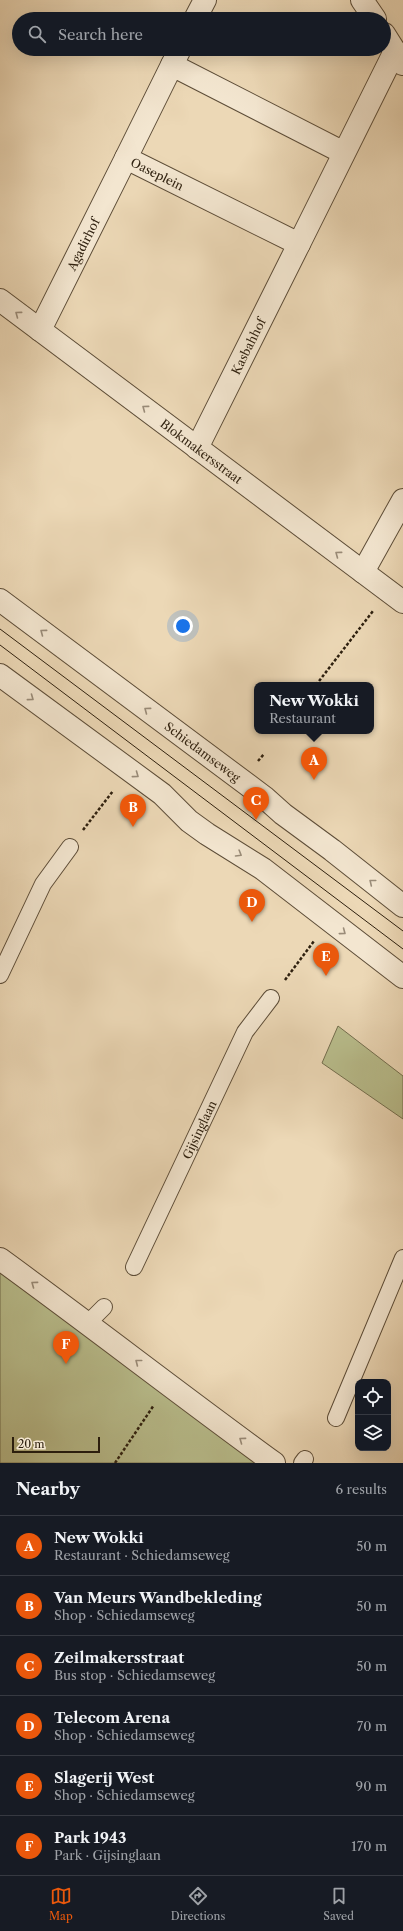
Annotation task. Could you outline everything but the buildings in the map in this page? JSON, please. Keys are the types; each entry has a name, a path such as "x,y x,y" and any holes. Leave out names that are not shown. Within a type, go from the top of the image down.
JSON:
{"street":[{"path":"199,12 205,0"},
{"path":"362,0 370,12"},
{"path":"299,244 391,56"},
{"name":"Oaseplein","path":"299,244 126,158 176,57 344,153"},
{"name":"Agadirhof","path":"40,330 126,158"},
{"name":"Kasbahhof","path":"197,448 299,244"},
{"name":"Blokmakersstraat","path":"0,300 396,597"},
{"path":"363,572 403,500"},
{"name":"Schiedamseweg","path":"0,600 264,797 283,814 332,850 403,906"},
{"path":"0,675 162,794 190,821 207,834 263,869 403,977"},
{"path":"0,1259 88,1323 167,1384 274,1463"}],"lane":[{"path":"0,975 43,884 70,847"},
{"name":"Gijsinglaan","path":"134,1267 245,1032 271,998"},
{"path":"336,1418 403,1258"},
{"path":"88,1323 104,1307"}],"path":[{"path":"319,682 396,597"},
{"path":"70,847 129,770"},
{"path":"271,998 329,921"},
{"path":"116,1463 167,1384"}],"green space":[{"path":"338,1026 403,1076 403,1119 322,1063"},
{"path":"0,1266 264,1463 0,1463"}],"tram line":[{"path":"0,629 403,931"},
{"path":"0,645 403,949"}],"place":[{"name":"New Wokki","path":"314,780"},
{"name":"Zeilmakersstraat","path":"256,820"},
{"name":"Van Meurs Wandbekleding","path":"133,827"},
{"name":"Telecom Arena","path":"252,922"},
{"name":"Slagerij West","path":"326,976"},
{"name":"Park 1943","path":"66,1364"}]}
